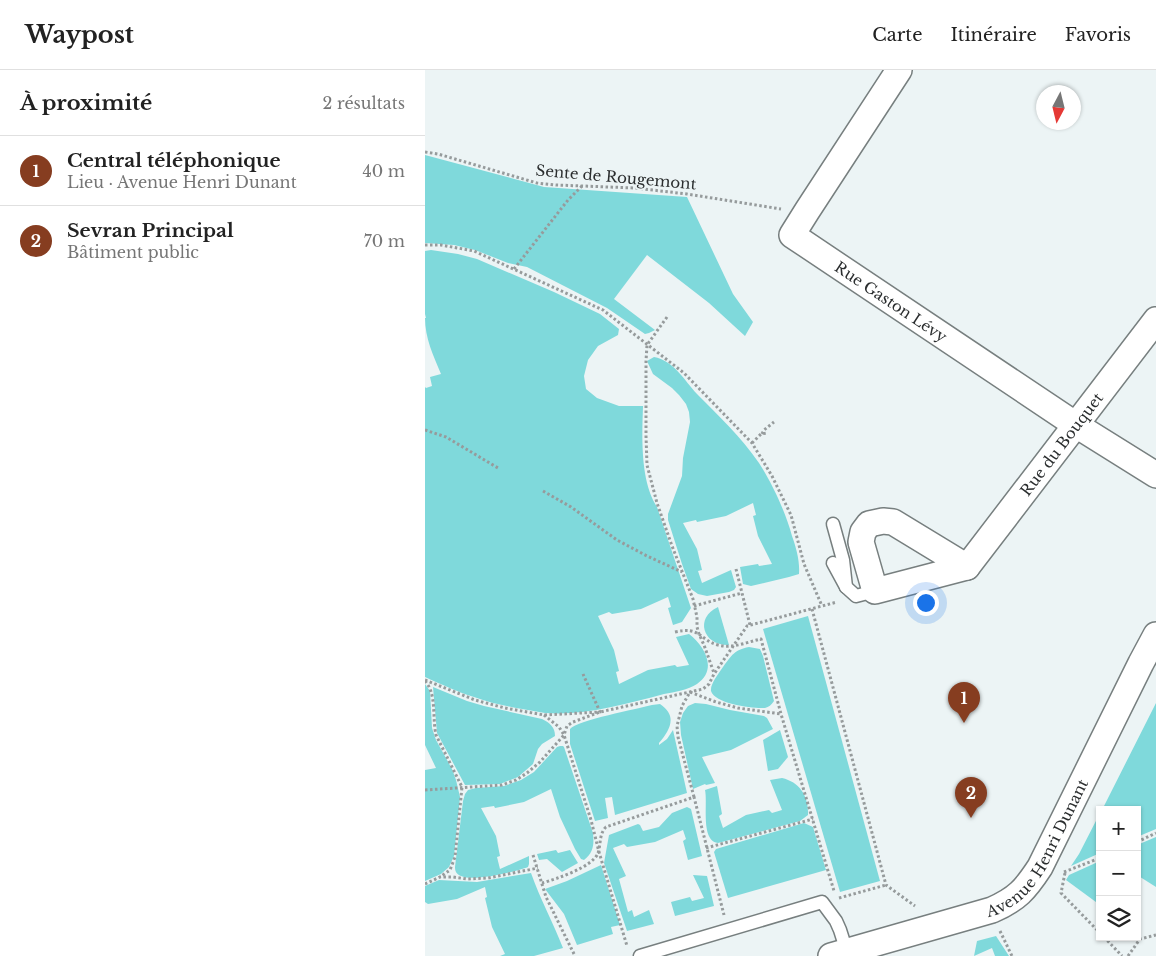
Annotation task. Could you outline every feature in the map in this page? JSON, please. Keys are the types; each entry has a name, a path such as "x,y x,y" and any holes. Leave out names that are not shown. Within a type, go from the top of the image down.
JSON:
{"street":[{"name":"Rue Gaston Lévy","path":"899,70 793,235 1076,424 1156,475"},
{"name":"Rue du Bouquet","path":"967,567 1156,320"},
{"path":"883,521 893,522 967,567 865,594 861,542 863,532 869,524 883,521"},
{"name":"Avenue Henri Dunant","path":"839,954 992,910 1020,893 1040,868 1156,635"}],"lane":[{"path":"833,524 843,560 846,587"},
{"path":"833,563 846,587 865,594"},
{"path":"640,956 822,902 836,921 840,930 839,954"}],"path":[{"name":"Sente de Rougemont","path":"425,152 438,154 537,183 635,188 687,194 786,210 807,211"},
{"path":"514,270 568,200 582,186"},
{"path":"425,245 441,245 474,251 603,310 685,373 752,442 772,476 791,515 805,564 822,606"},
{"path":"667,317 647,345 647,465 657,503 693,599 699,634 715,674"},
{"path":"657,332 663,330"},
{"path":"752,442 774,422"},
{"path":"425,430 446,437 498,468"},
{"path":"761,434 767,433"},
{"path":"543,491 571,507 617,540 683,572"},
{"path":"735,569 750,625"},
{"path":"694,606 742,593"},
{"path":"425,790 502,785 516,780 540,762 564,735 567,726 573,722 600,712 703,689 709,684 747,626 865,594"},
{"path":"812,608 886,885 915,906"},
{"path":"675,632 685,630 699,634 715,645 725,646 733,646 761,639 781,714 836,898 886,885"},
{"path":"583,674 600,712"},
{"path":"425,680 475,700 505,708 544,715 600,712"},
{"path":"425,680 432,691 436,734 462,787 455,857 450,870 441,877 425,884"},
{"path":"689,692 739,708 781,714"},
{"path":"689,692 682,706 677,726 678,737 728,931"},
{"path":"544,715 564,735 591,820 627,947"},
{"path":"542,883 567,875 596,859 602,831 606,827 693,797"},
{"path":"707,848 813,819"},
{"path":"1141,840 1156,833"},
{"path":"533,855 546,897 575,956"},
{"path":"1040,868 1065,873 1096,860"},
{"path":"441,877 488,878 538,868"},
{"path":"1065,873 1061,893 1096,929"},
{"path":"1128,956 1140,939 1156,935"},
{"path":"1108,941 1122,956"}],"shaded area":[{"path":"425,155 544,187 687,197 733,294 753,322 745,336 709,303 647,255 614,299 655,330 645,334 607,308 527,267 508,263 475,250 454,245 425,243"},
{"path":"431,250 477,259 600,314 619,329 618,335 598,346 588,360 584,376 586,389 597,398 619,406 643,406 643,458 647,485 657,507 691,608 682,622 673,625 668,608 671,607 668,597 641,609 612,614 609,612 598,616 614,650 619,671 616,672 619,684 648,670 675,665 677,667 689,665 676,637 689,634 700,645 707,658 707,672 697,684 690,688 590,711 542,713 492,703 461,693 425,677 425,387 432,386 430,377 441,374 430,346 425,325 425,251"},
{"path":"654,357 667,362 678,372 722,419 759,463 774,489 786,518 795,545 799,574 751,586 743,584 740,567 772,564 758,536 753,516 756,515 753,503 726,516 683,523 697,549 702,570 698,571 702,583 731,570 736,587 729,592 707,596 698,594 691,589 668,520 668,514 682,476 683,458 690,422 689,412 679,395 653,374 647,361"},
{"path":"718,607 729,645 713,641 705,630 706,618"},
{"path":"808,616 880,881 840,892 763,629"},
{"path":"749,647 760,649 763,656 774,701 765,708 752,708 727,702 714,696 711,691 715,679 731,656 737,651"},
{"path":"425,684 430,691 432,728 436,740 452,769 460,797 454,856 449,867 441,874 425,881 425,770 436,768 425,745"},
{"path":"433,687 484,706 542,719 551,726 555,736 542,744 538,749 533,764 518,777 500,784 465,785 437,733"},
{"path":"695,703 764,716 773,729 731,750 702,757 715,783 705,784 693,789 680,722 688,706"},
{"path":"1156,703 1156,829 1141,835 1141,806 1104,806"},
{"path":"660,704 669,713 670,723 659,745 667,739 673,730 687,793 615,815 612,797 605,798 608,818 595,821 570,744 570,729 584,722"},
{"path":"780,730 788,757 778,769 768,771 763,740"},
{"path":"560,746 564,747 593,833 592,851 590,854 584,860 581,859 575,849 560,817 551,789 524,802 495,808 494,806 481,808 496,836 500,856 497,857 500,869 529,856 528,867 504,874 475,878 467,878 458,874 455,867 463,801 468,790 504,786 521,780 534,772"},
{"path":"782,778 794,783 802,791 807,802 808,815 800,821 718,843 712,841 707,829 705,790 717,786 722,814 719,816 723,828 746,815 769,810 772,813 782,810 770,780"},
{"path":"687,807 691,809 702,856 688,860 683,841 686,839 683,830 655,842 627,847 624,844 613,848 626,876 619,879 628,912 632,910 634,917 649,910 654,924 627,931 604,863 609,835 638,824 643,831 659,827 672,813"},
{"path":"1096,821 1096,855 1071,866"},
{"path":"804,823 813,827 826,870 728,898 714,852 716,849"},
{"path":"1156,837 1156,887 1141,878 1141,843"},
{"path":"556,850 558,853 570,850 578,863 562,872 547,859 539,860 537,854"},
{"path":"1096,863 1096,902 1066,880 1069,875"},
{"path":"601,865 620,925 611,927 613,934 577,945 564,914 545,889"},
{"path":"531,873 563,948 534,956 500,956 505,954 492,927 485,898 487,897 485,887 457,899 428,904 425,902 425,886 439,880 477,882"},
{"path":"693,875 707,876 714,906 675,916 671,902 690,897 692,901 704,898"},
{"path":"996,936 1009,956 995,956 992,948 974,956 977,941"}],"place":[{"name":"Central téléphonique","path":"964,723"},
{"name":"Sevran Principal","path":"971,818"}]}
